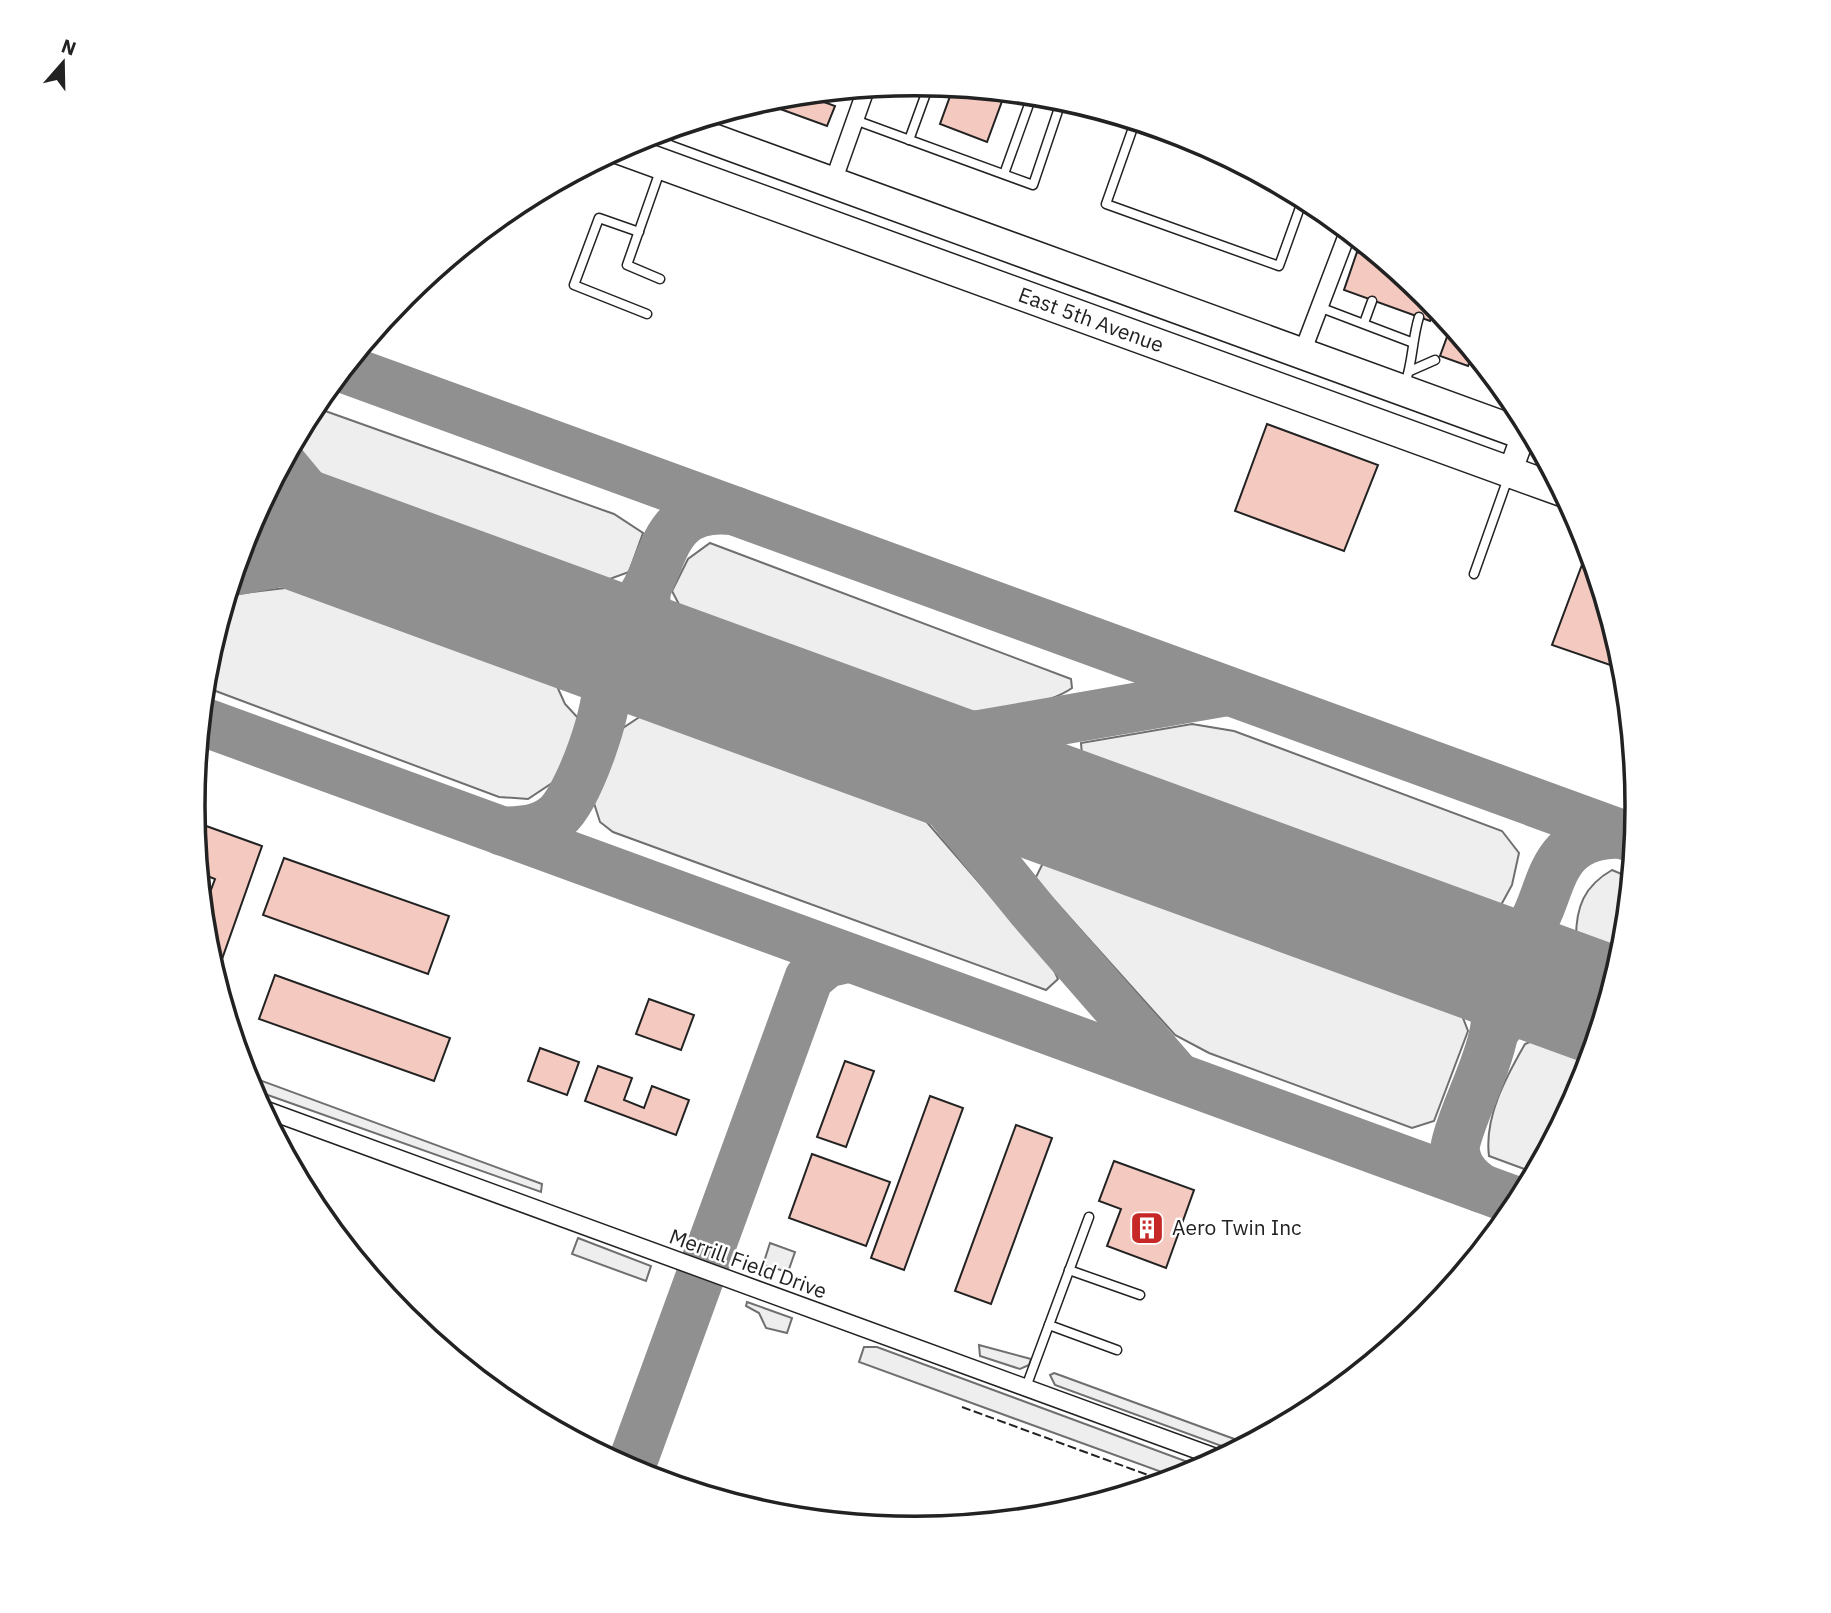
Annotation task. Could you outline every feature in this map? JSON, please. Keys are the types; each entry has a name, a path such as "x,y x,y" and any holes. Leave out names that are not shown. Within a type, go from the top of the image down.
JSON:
{"highway":[{"name":"East 5th Avenue","path":"694,132 1302,353 1406,381 1516,428"},
{"name":"East 5th Avenue","path":"635,154 1550,487"}],"street":[{"path":"833,182 863,99"},
{"path":"1302,353 1345,241"},
{"path":"1510,472 1524,441"},
{"name":"Merrill Field Drive","path":"274,1113 1207,1454"}],"lane":[{"path":"908,140 925,96"},
{"path":"1004,174 1029,106"},
{"path":"855,120 1033,185 1058,111"},
{"path":"1132,130 1106,204 1279,266 1299,209"},
{"path":"660,279 627,265 662,164"},
{"path":"639,232 599,218 574,285 647,314"},
{"path":"1364,324 1372,301"},
{"path":"1318,307 1411,342"},
{"path":"1406,381 1411,342 1419,317"},
{"path":"1406,381 1435,360"},
{"path":"1474,574 1510,472"},
{"path":"1026,1387 1089,1217"},
{"path":"1069,1270 1140,1296"},
{"path":"1049,1325 1117,1349"}],"shaded area":[{"path":"326,411 614,514 643,533 629,572 596,584 329,485 299,452"},
{"path":"710,543 1071,679 1072,688 1060,695 1028,705 944,712 685,616 672,591 688,559"},
{"path":"302,586 556,684 565,704 579,719 558,779 528,799 499,797 215,691 238,594"},
{"path":"644,714 919,813 1053,968 1058,979 1046,990 613,832 600,822 593,800 620,730"},
{"path":"1192,724 1234,731 1502,831 1519,853 1512,885 1501,905 1483,908 1082,755 1081,743"},
{"path":"1045,859 1460,1010 1468,1031 1434,1121 1412,1128 1209,1053 1175,1035 1035,879"},
{"path":"1612,870 1622,874 1609,956 1593,951 1576,938 1580,907 1588,890"},
{"path":"1549,1034 1583,1047 1553,1121 1526,1170 1489,1156 1488,1141 1498,1098 1525,1044"},
{"path":"260,1080 542,1184 541,1192 266,1094"},
{"path":"578,1238 651,1266 646,1281 572,1254"},
{"path":"770,1243 795,1252 788,1272 763,1265"},
{"path":"747,1302 792,1318 787,1333 766,1328 759,1313 746,1306"},
{"path":"979,1345 1031,1359 1029,1365 1020,1369 980,1356"},
{"path":"864,1347 877,1347 1189,1462 1162,1472 859,1362"},
{"path":"1054,1373 1237,1440 1224,1447 1055,1385 1050,1375"}],"building":[{"path":"950,97 1002,101 987,142 940,124"},
{"path":"824,102 835,106 827,126 781,109"},
{"path":"1357,252 1360,253 1418,304 1431,318 1430,321 1344,290"},
{"path":"1447,336 1469,362 1468,366 1440,356"},
{"path":"1267,424 1378,465 1344,551 1235,511"},
{"path":"1583,563 1602,623 1611,665 1552,645"},
{"path":"206,826 262,846 222,959 211,899 210,891 215,879 209,877"},
{"path":"284,858 449,916 428,974 263,915"},
{"path":"275,975 450,1038 434,1081 259,1019"},
{"path":"649,999 694,1015 681,1050 636,1034"},
{"path":"540,1048 579,1062 567,1095 528,1081"},
{"path":"845,1061 874,1071 846,1147 817,1137"},
{"path":"598,1066 632,1078 624,1100 644,1108 652,1086 689,1100 676,1135 585,1101"},
{"path":"930,1096 963,1108 904,1270 871,1258"},
{"path":"1016,1125 1052,1138 991,1304 955,1291"},
{"path":"812,1154 890,1182 866,1246 789,1218"},
{"name":"Aero Twin Inc","path":"1114,1161 1194,1190 1166,1268 1107,1246 1121,1209 1099,1201"}],"taxiway":[{"path":"354,372 1625,835"},
{"path":"289,472 332,524 384,560"},
{"path":"568,627 606,624 630,611 645,591 666,544 680,524 701,512 735,511"},
{"path":"246,569 315,556 385,561"},
{"path":"646,592 648,619 656,640 671,658 692,673"},
{"path":"502,831 538,827 557,816 574,791 599,729 606,690 604,669 592,649 568,627"},
{"path":"871,738 931,743 1224,692"},
{"path":"210,724 1508,1198"},
{"path":"870,738 923,776 1032,910 1174,1073"},
{"path":"1450,949 1492,951 1519,940 1532,925 1557,866 1571,849 1592,838 1623,834"},
{"path":"1450,949 1484,976 1493,994 1496,1015 1486,1060 1455,1147 1457,1160 1463,1171 1481,1188"},
{"path":"634,1459 809,978 827,963 849,958"},
{"path":"1495,1031 1510,1012 1528,1000 1550,995 1574,995"}],"runway":[{"path":"267,518 1598,1003"}],"fence":[{"path":"962,1407 1151,1476"}],"place":[{"name":"Aero Twin Inc","path":"1147,1228"}]}
